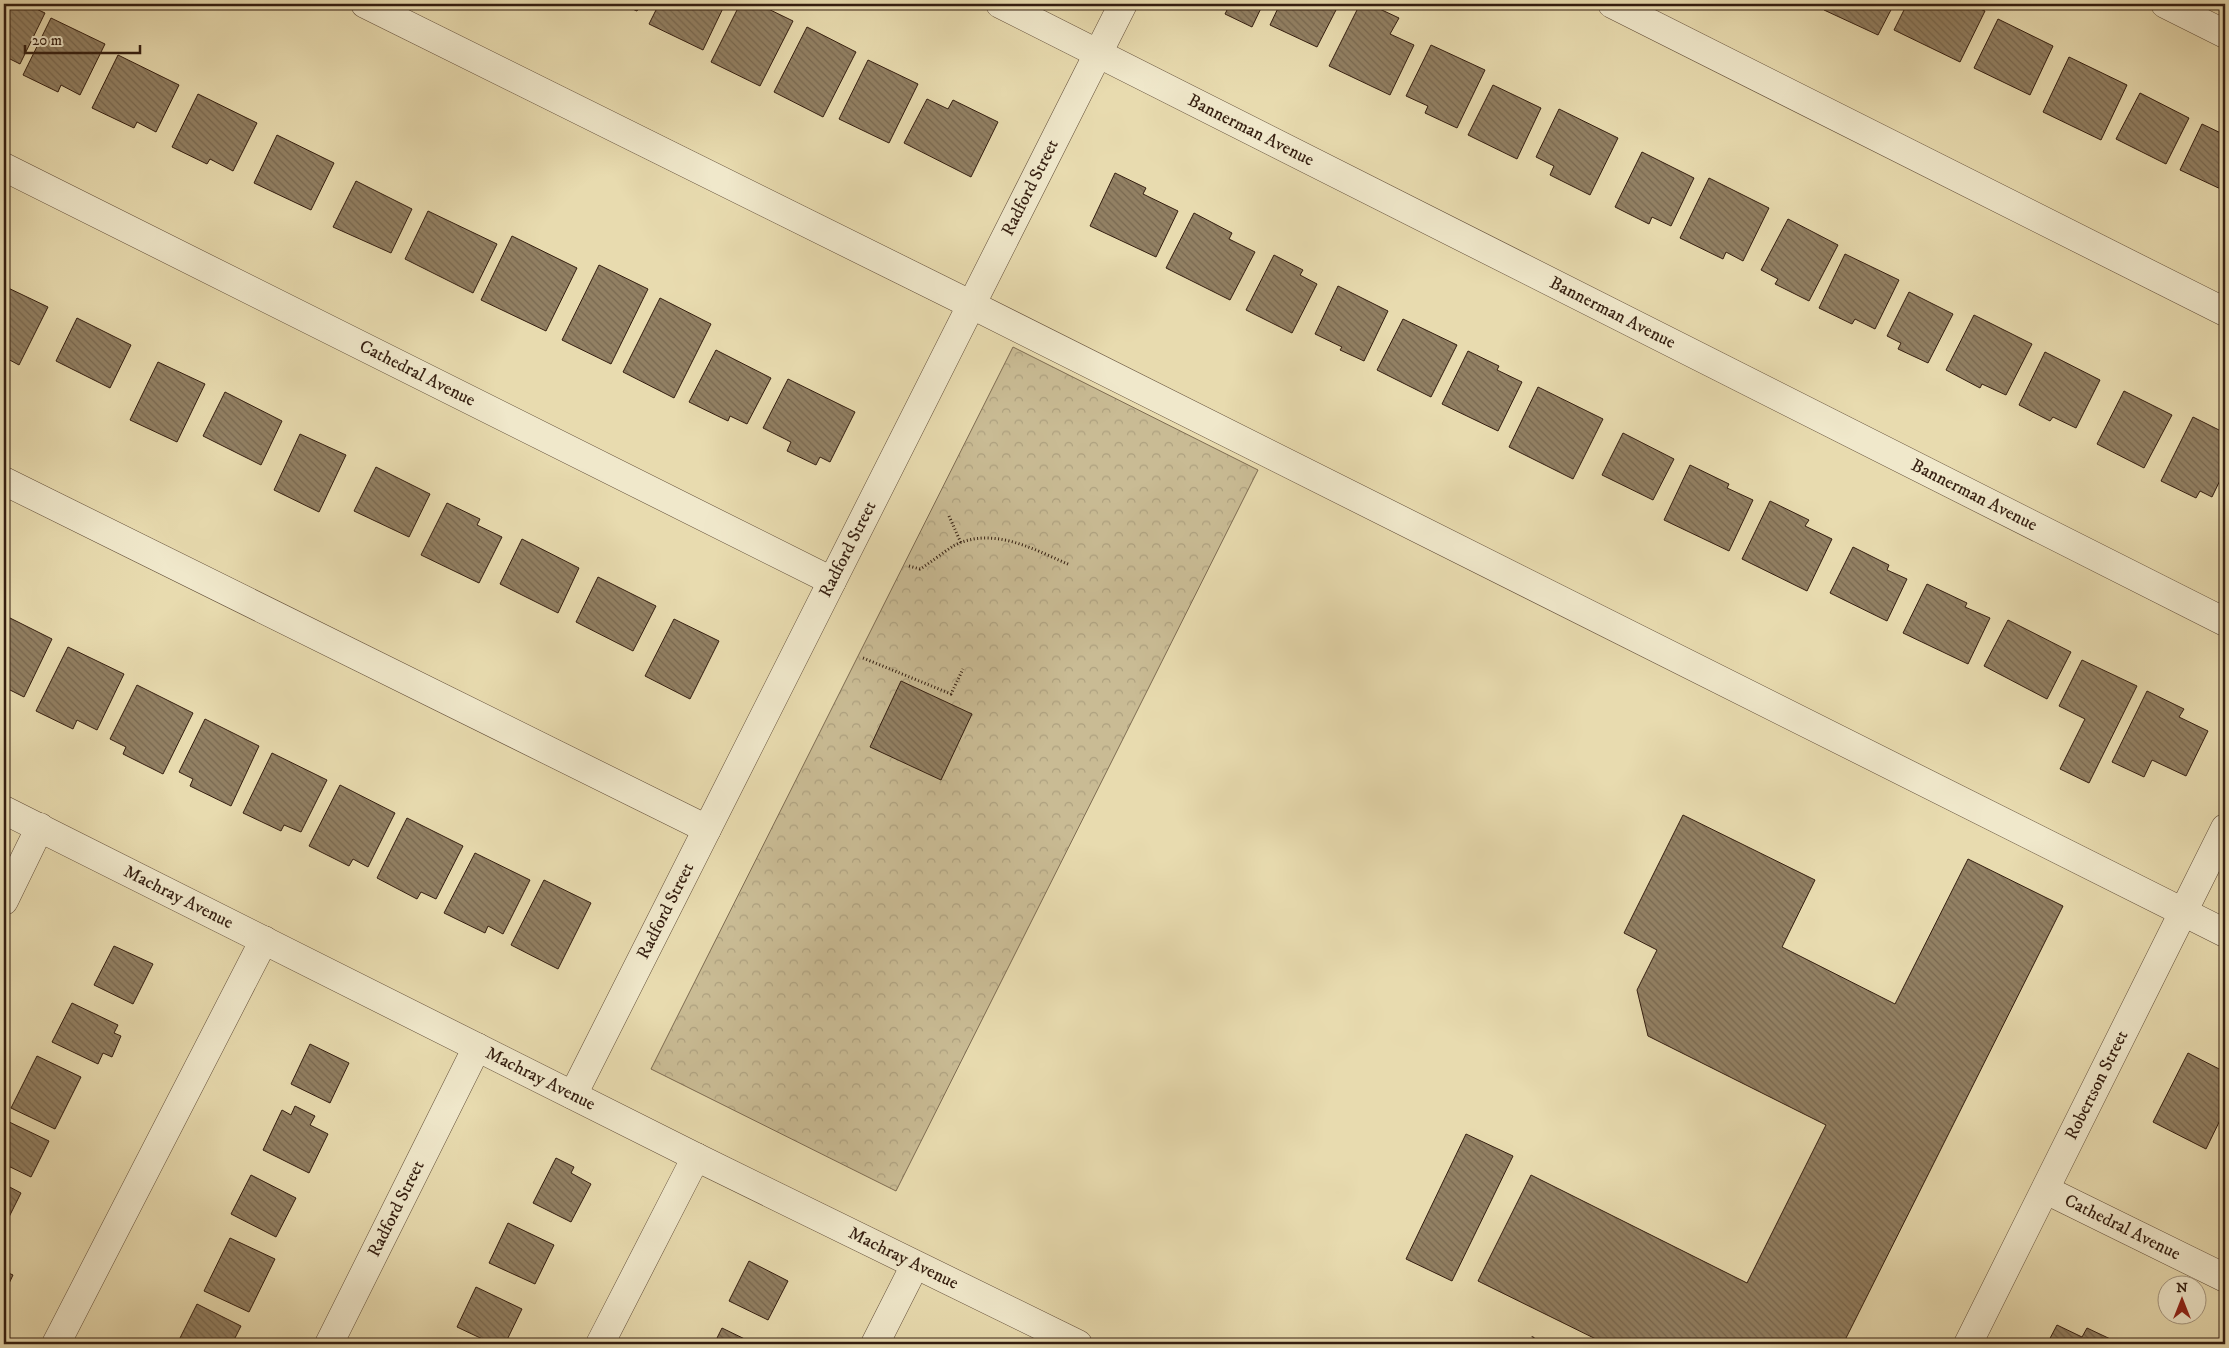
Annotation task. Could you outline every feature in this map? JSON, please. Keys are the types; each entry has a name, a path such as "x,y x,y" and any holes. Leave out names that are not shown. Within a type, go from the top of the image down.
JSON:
{"street":[{"path":"364,4 970,304 2225,933"},
{"name":"Bannerman Avenue","path":"1000,4 2225,622"},
{"name":"Radford Street","path":"573,1095 970,304 1123,4"},
{"path":"1612,4 2225,312"},
{"path":"2165,4 2225,34"},
{"name":"Cathedral Avenue","path":"4,167 832,581"},
{"path":"4,481 707,829"},
{"name":"Machray Avenue","path":"4,810 696,1157 1078,1344"},
{"path":"4,901 40,827"},
{"name":"Robertson Street","path":"1968,1344 2225,828"},
{"path":"56,1344 264,940"},
{"name":"Radford Street","path":"329,1344 476,1047"},
{"path":"600,1344 696,1157"},
{"name":"Cathedral Avenue","path":"2046,1190 2225,1278"},
{"path":"875,1344 915,1265"}],"path":[{"path":"949,516 961,543"},
{"path":"908,566 920,568 961,543 977,539 1018,542 1070,565"},
{"path":"863,658 951,694 963,669"},
{"path":"1530,1344 1534,1335"}],"green space":[{"path":"1013,347 1258,470 896,1191 651,1069"}],"building":[{"path":"4,4 26,4 45,13 20,64 4,56"},
{"path":"621,4 641,4 637,11"},
{"path":"659,4 725,4 703,50 649,24"},
{"path":"740,4 758,4 793,21 760,86 711,62"},
{"path":"1215,4 1263,4 1252,27 1225,14 1227,10"},
{"path":"1280,4 1324,4 1336,10 1317,47 1270,25"},
{"path":"1360,4 1369,4 1399,18 1390,34 1414,45 1390,95 1329,66"},
{"path":"1827,4 1894,4 1878,35 1824,10"},
{"path":"1907,4 1970,4 1985,11 1960,62 1894,30"},
{"path":"51,18 105,44 80,95 61,85 58,92 23,75"},
{"path":"1998,19 2053,46 2030,95 1974,68"},
{"path":"807,27 856,52 823,117 774,92"},
{"path":"1431,45 1485,70 1457,128 1425,113 1428,106 1406,96"},
{"path":"118,55 179,85 156,132 137,122 134,128 92,108"},
{"path":"2069,57 2127,85 2101,140 2043,112"},
{"path":"868,60 918,84 889,143 839,119"},
{"path":"1493,85 1541,108 1517,159 1468,135"},
{"path":"2140,93 2189,118 2166,164 2116,139"},
{"path":"198,94 257,123 233,171 210,159 207,164 172,147"},
{"path":"927,99 948,109 953,100 998,122 971,177 904,143"},
{"path":"1559,109 1618,138 1590,195 1550,175 1554,166 1536,157"},
{"path":"2202,124 2225,135 2225,191 2180,170"},
{"path":"277,135 334,163 311,210 254,183"},
{"path":"1642,152 1694,178 1671,226 1652,217 1649,224 1615,207"},
{"path":"1115,173 1146,188 1143,194 1178,211 1156,257 1090,226"},
{"path":"1709,178 1769,208 1743,261 1726,252 1723,259 1680,238"},
{"path":"356,181 412,209 391,253 333,227"},
{"path":"428,211 497,244 473,293 405,259"},
{"path":"1194,213 1232,233 1229,239 1255,252 1230,300 1166,268"},
{"path":"1788,219 1838,245 1809,301 1775,284 1778,279 1761,270"},
{"path":"512,236 577,268 546,331 481,300"},
{"path":"1845,254 1899,280 1875,329 1855,319 1852,324 1819,308"},
{"path":"1274,255 1303,270 1300,275 1317,284 1292,333 1246,310"},
{"path":"599,265 648,289 611,364 562,340"},
{"path":"4,286 48,307 19,365 4,357"},
{"path":"1338,286 1388,311 1364,361 1340,350 1342,347 1315,334"},
{"path":"1909,292 1953,314 1928,363 1898,349 1901,343 1887,336"},
{"path":"660,298 711,324 674,398 623,372"},
{"path":"1974,315 2032,344 2006,395 1982,384 1980,388 1946,370"},
{"path":"77,318 131,345 110,388 56,361"},
{"path":"1403,319 1457,345 1431,397 1377,370"},
{"path":"716,350 771,378 747,424 730,416 728,421 689,402"},
{"path":"1468,351 1499,366 1497,370 1522,382 1498,431 1442,404"},
{"path":"2045,352 2100,380 2076,428 2053,417 2050,421 2019,405"},
{"path":"158,362 205,384 177,442 130,420"},
{"path":"788,379 855,412 830,462 820,457 816,465 787,451 791,442 763,428"},
{"path":"1538,387 1603,419 1573,479 1509,447"},
{"path":"2124,391 2172,415 2144,468 2097,444"},
{"path":"225,392 282,421 261,465 203,436"},
{"path":"2193,417 2225,433 2225,470 2212,497 2200,491 2196,498 2161,481"},
{"path":"1623,433 1674,459 1653,500 1602,475"},
{"path":"300,434 346,455 319,512 274,490"},
{"path":"1690,465 1729,484 1727,488 1753,500 1729,551 1664,520"},
{"path":"376,467 430,494 409,537 354,511"},
{"path":"1770,501 1809,520 1805,526 1832,539 1807,591 1742,559"},
{"path":"447,503 480,519 477,525 502,537 479,583 421,555"},
{"path":"522,539 579,568 558,613 500,584"},
{"path":"1853,547 1889,565 1887,570 1907,579 1887,621 1830,593"},
{"path":"598,577 656,606 633,651 576,622"},
{"path":"1927,584 1967,603 1965,607 1990,618 1968,664 1903,633"},
{"path":"4,615 52,639 24,697 4,687"},
{"path":"674,619 719,641 690,699 645,676"},
{"path":"2008,620 2071,652 2047,699 1984,666"},
{"path":"68,647 124,674 97,730 77,720 73,729 36,711"},
{"path":"2082,660 2137,686 2089,783 2060,769 2085,719 2059,706"},
{"path":"901,681 972,714 941,780 870,747"},
{"path":"137,685 193,713 163,774 123,754 126,747 110,739"},
{"path":"2147,691 2184,709 2179,717 2208,731 2186,776 2152,760 2144,777 2112,762"},
{"path":"205,719 259,746 231,806 190,786 193,779 179,772"},
{"path":"272,753 327,780 301,832 284,825 281,831 243,813"},
{"path":"340,785 395,813 368,867 353,859 349,866 309,846"},
{"path":"1683,815 1815,880 1782,947 1895,1004 1968,859 2063,906 1843,1344 1606,1344 1478,1281 1531,1175 1747,1283 1826,1125 1648,1036 1637,990 1657,950 1624,933"},
{"path":"407,818 463,846 436,899 421,892 417,899 377,878"},
{"path":"475,853 530,880 503,934 488,926 485,933 444,913"},
{"path":"544,880 591,903 558,969 511,945"},
{"path":"114,946 153,964 133,1004 94,985"},
{"path":"72,1003 118,1025 114,1033 121,1036 112,1057 103,1053 98,1064 52,1042"},
{"path":"310,1044 349,1063 330,1103 291,1084"},
{"path":"2188,1053 2225,1072 2225,1110 2206,1149 2153,1122"},
{"path":"37,1056 81,1077 55,1129 11,1108"},
{"path":"295,1106 315,1116 310,1125 328,1134 309,1173 263,1150 282,1110 291,1115"},
{"path":"5,1120 49,1141 31,1177 4,1164"},
{"path":"1466,1134 1513,1156 1452,1281 1406,1259"},
{"path":"556,1158 574,1167 571,1173 591,1184 571,1222 533,1203"},
{"path":"251,1175 296,1198 276,1237 231,1214"},
{"path":"4,1184 21,1193 4,1227"},
{"path":"508,1223 554,1245 535,1284 489,1263"},
{"path":"230,1238 275,1259 249,1312 204,1291"},
{"path":"749,1261 788,1281 768,1320 729,1301"},
{"path":"4,1271 13,1275 4,1294"},
{"path":"476,1287 522,1309 505,1344 493,1344 457,1327"},
{"path":"197,1304 241,1326 232,1344 177,1344"},
{"path":"2057,1325 2082,1337 2087,1328 2121,1344 2047,1344"},
{"path":"722,1328 755,1344 714,1344"}]}
